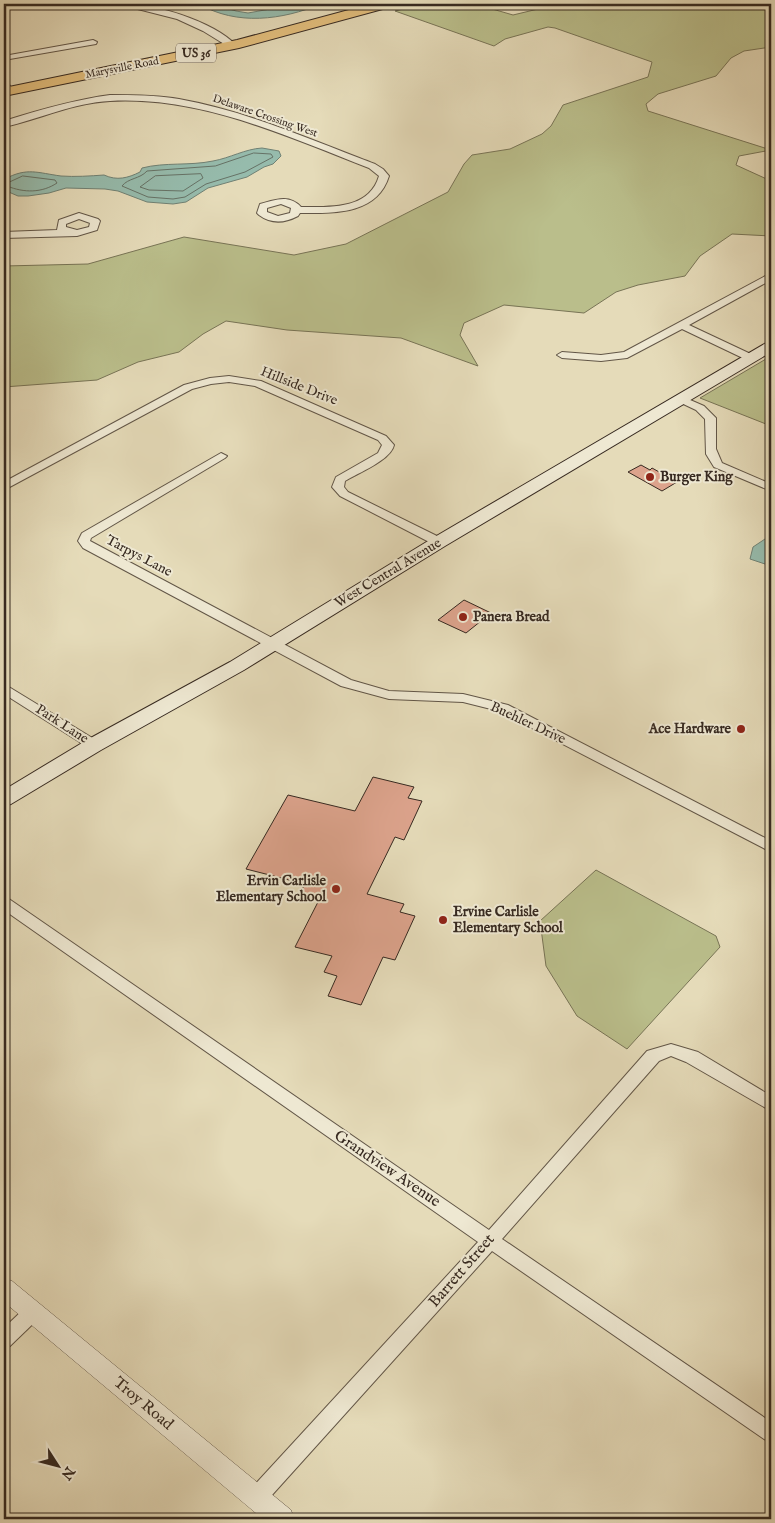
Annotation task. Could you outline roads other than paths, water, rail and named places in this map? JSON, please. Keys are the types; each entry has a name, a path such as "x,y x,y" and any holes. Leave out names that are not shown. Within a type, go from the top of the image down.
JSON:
{"highway":[{"name":"Marysville Road","path":"5,89 232,45 385,4"}],"main road":[{"name":"West Central Avenue","path":"4,799 94,745 150,715 272,644 439,542 771,346"}],"street":[{"path":"122,4 147,6 191,21 215,33 232,45"},
{"path":"238,4 253,6 266,4"},
{"path":"4,58 93,42"},
{"name":"Delaware Crossing West","path":"4,124 84,102 136,98 184,102 218,109 363,163 380,171 384,176 381,188 377,193 355,205 333,210 297,210"},
{"path":"4,235 70,232"},
{"path":"562,355 601,358 619,357 637,351 771,276"},
{"path":"683,326 751,358"},
{"name":"Hillside Drive","path":"4,487 188,387 219,380 244,380 277,391 382,438 388,445 385,453 345,476 340,480 338,487 344,494 439,542"},
{"path":"681,399 700,408 710,418 710,449 713,460 718,465 771,488"},
{"name":"Tarpys Lane","path":"221,456 86,536 84,541 87,545 272,644"},
{"name":"Buehler Drive","path":"272,644 346,683 375,693 396,696 463,698 503,708 771,847"},
{"name":"Park Lane","path":"4,688 64,724 94,745"},
{"name":"Grandview Avenue","path":"4,903 308,1116 491,1239 771,1433"},
{"name":"Barrett Street","path":"256,1498 491,1239 653,1056 671,1050 692,1057 771,1104"},
{"name":"Troy Road","path":"4,1288 282,1519"},
{"path":"4,1340 33,1312"}],"water":[{"path":"199,4 213,4 248,13 298,4 321,4 275,17 244,18 229,16"},
{"path":"262,148 279,151 281,156 273,164 247,177 208,188 186,202 173,204 147,202 118,191 105,189 66,188 28,196 18,196 4,190 5,179 26,172 61,176 104,175 122,178 140,172 142,168 213,161"},
{"path":"771,535 771,566 750,559 753,547"}],"place":[{"name":"Burger King","path":"650,477"},
{"name":"Panera Bread","path":"463,617"},
{"name":"Ace Hardware","path":"741,729"},
{"name":"Ervin Carlisle Elementary School","path":"336,889"},
{"name":"Ervine Carlisle Elementary School","path":"443,920"}]}
